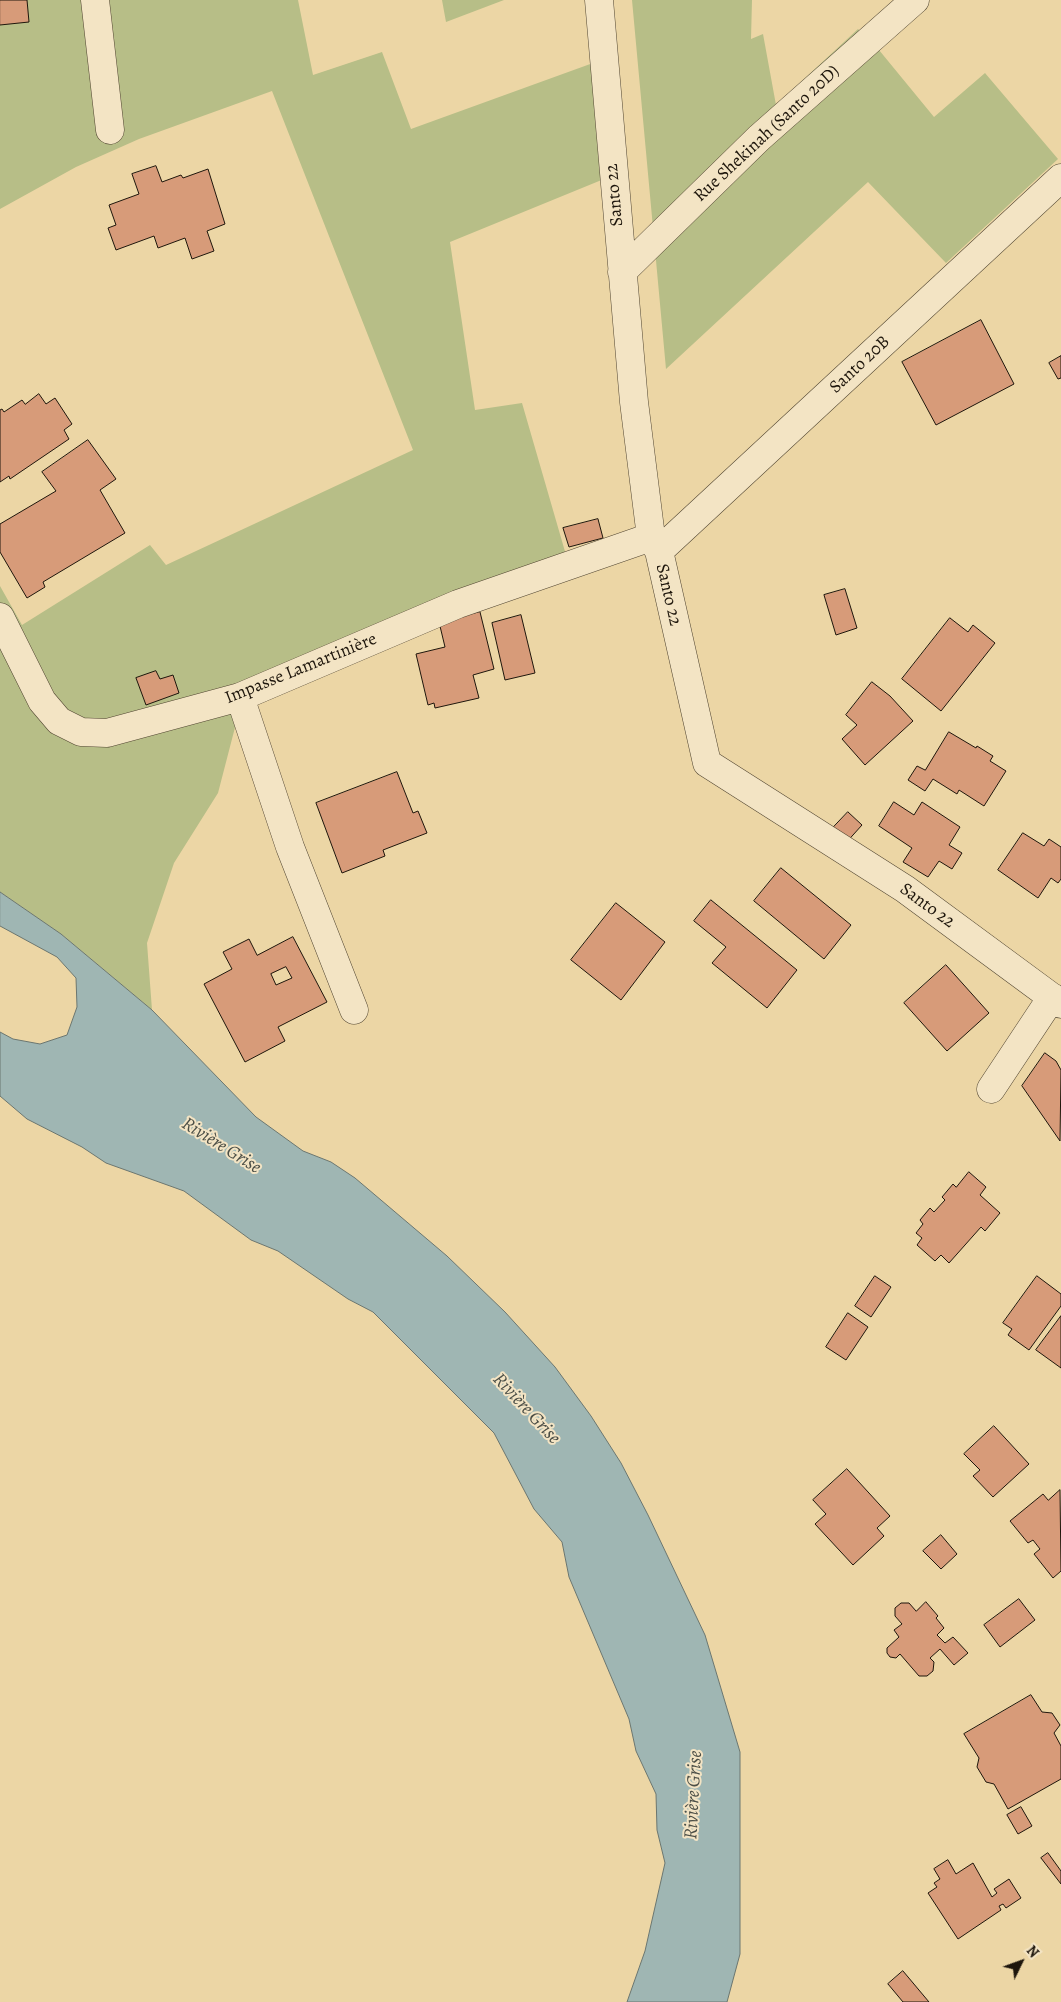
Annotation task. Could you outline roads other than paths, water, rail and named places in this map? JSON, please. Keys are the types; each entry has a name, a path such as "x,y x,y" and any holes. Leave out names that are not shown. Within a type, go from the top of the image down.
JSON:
{"street":[{"path":"95,0 110,130"},
{"name":"Santo 22","path":"598,0 634,402 655,544 706,763 905,889 1056,1000"},
{"name":"Rue Shekinah (Santo 20D)","path":"622,272 759,138 915,0"},
{"name":"Santo 20B","path":"655,544 1061,178"},
{"name":"Impasse Lamartinière","path":"0,617 42,701 59,720 81,732 107,733 240,697 458,604 655,544"},
{"path":"240,697 290,847 354,1010"},
{"path":"992,1089 1056,1000"}],"water":[{"name":"Rivière Grise","path":"0,892 61,934 152,1010 256,1117 303,1151 331,1162 355,1178 447,1256 505,1312 555,1367 591,1416 621,1463 705,1635 740,1752 740,1954 727,2002 627,2002 645,1951 665,1863 657,1830 656,1794 636,1751 629,1719 569,1577 562,1542 534,1509 494,1433 373,1312 348,1299 278,1251 251,1240 184,1191 106,1163 82,1147 27,1119 0,1096 0,1032 13,1039 40,1044 67,1035 77,1007 76,978 57,957 0,926"}]}
